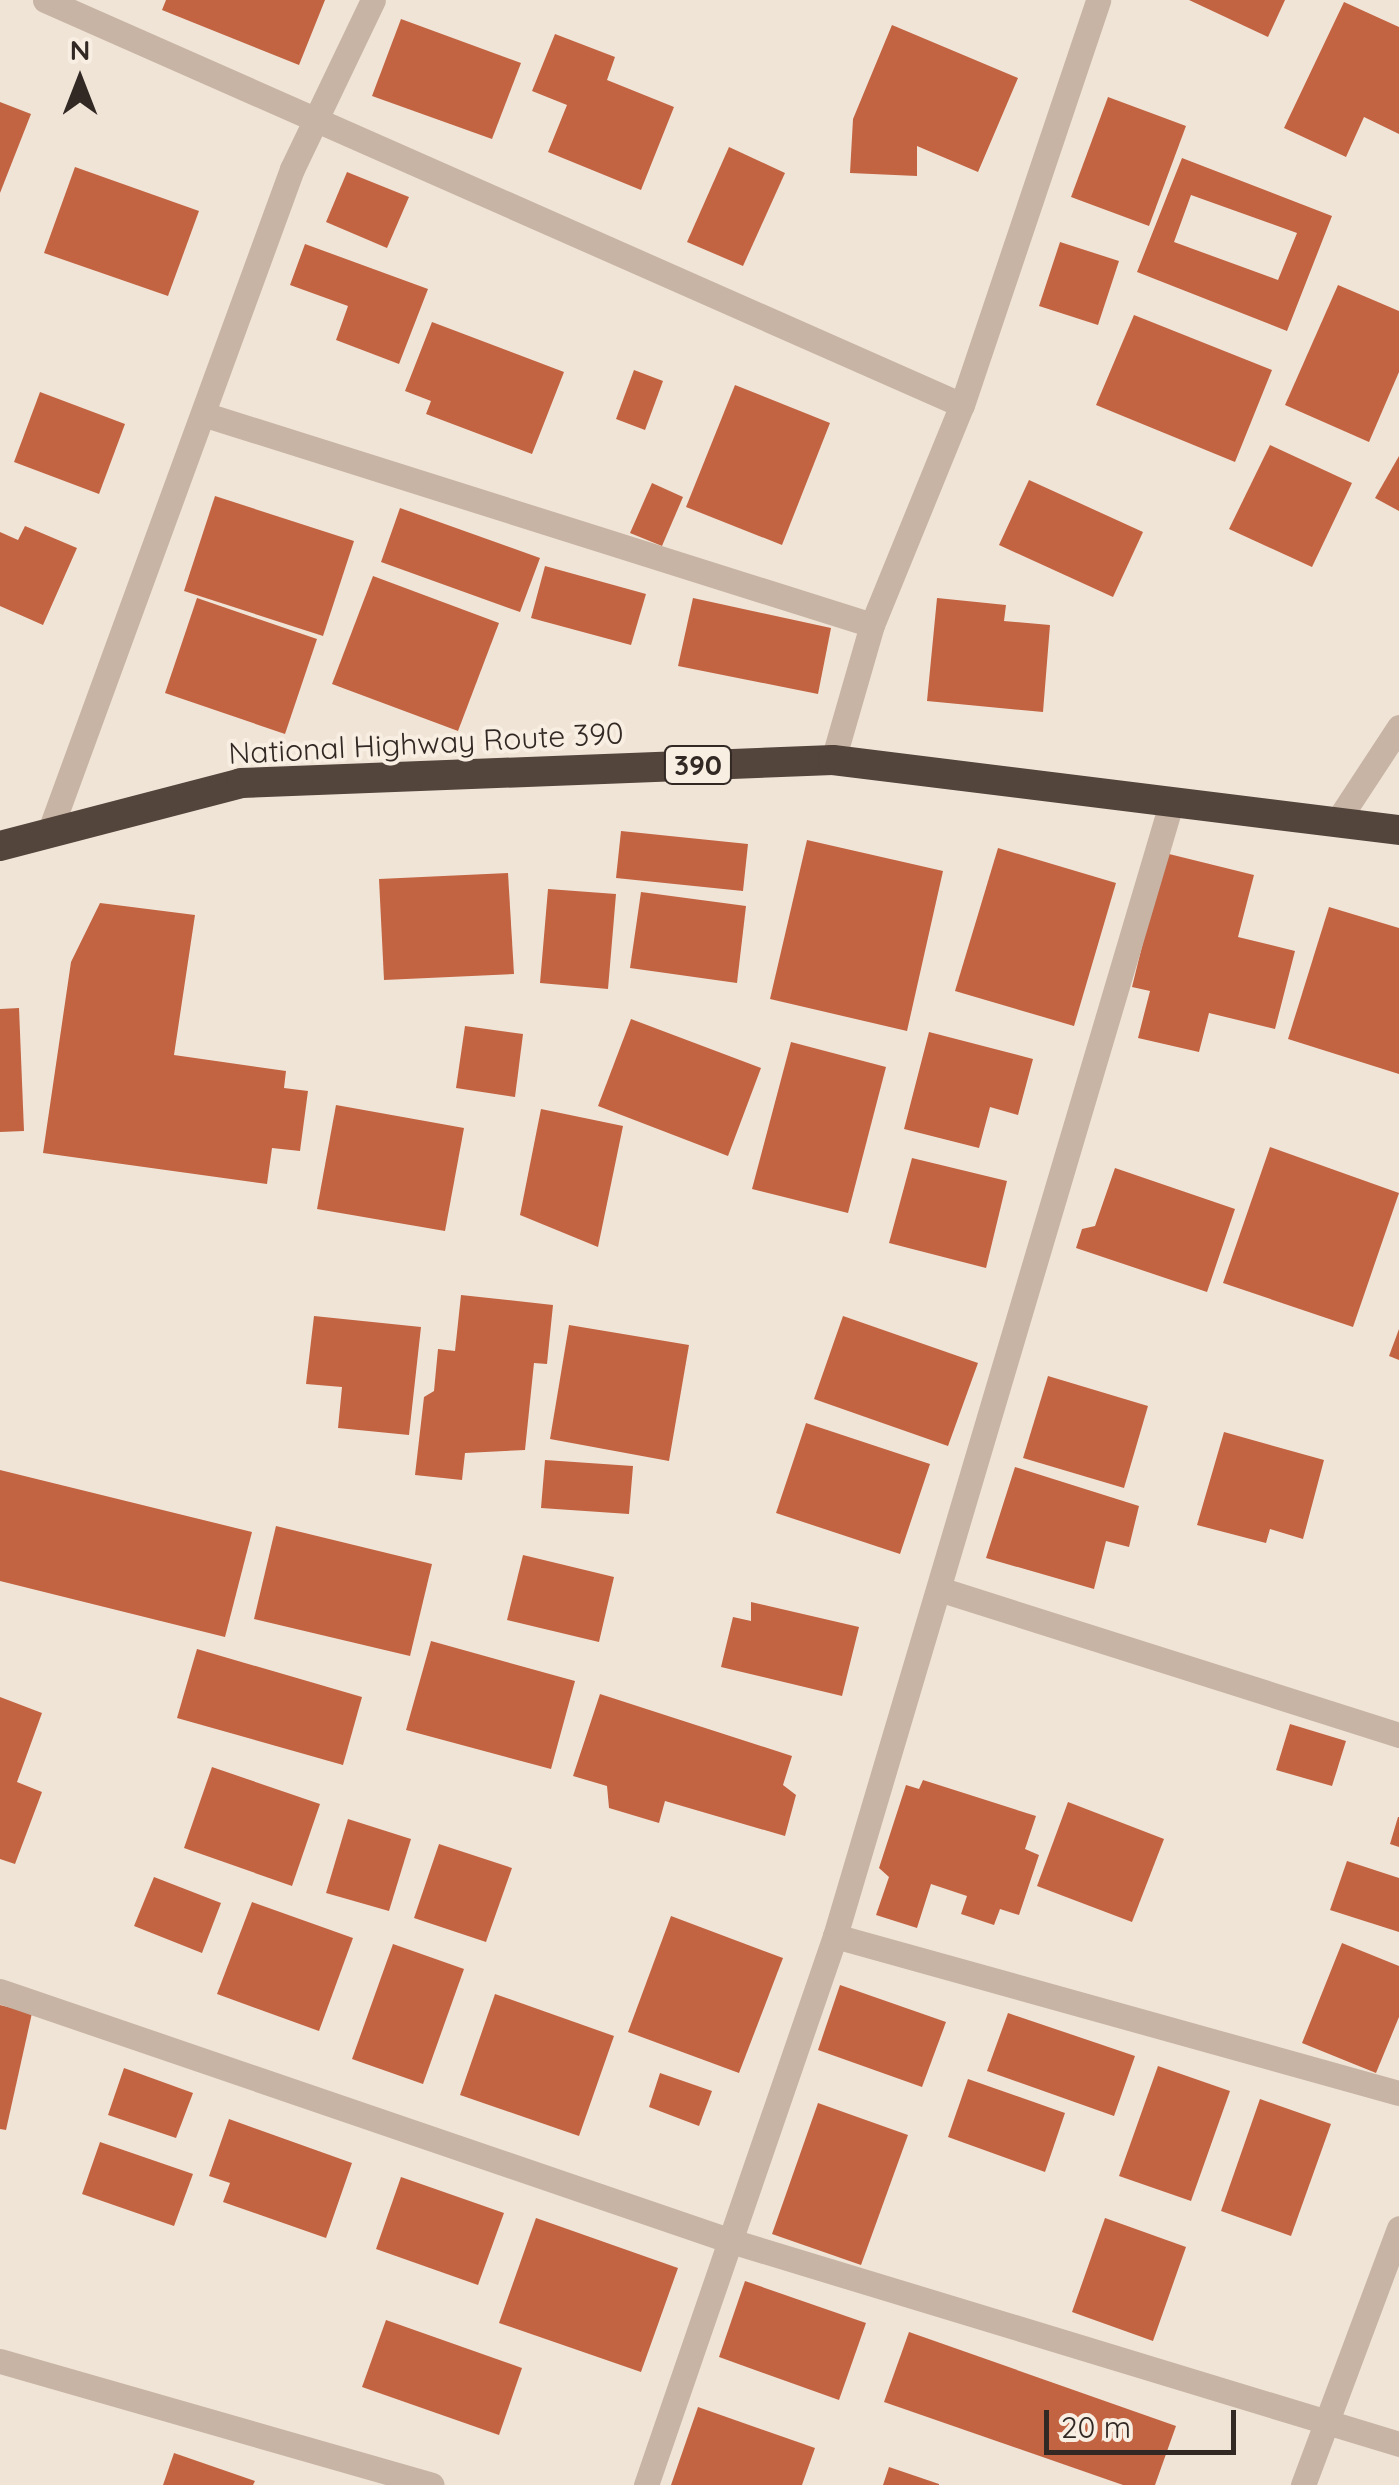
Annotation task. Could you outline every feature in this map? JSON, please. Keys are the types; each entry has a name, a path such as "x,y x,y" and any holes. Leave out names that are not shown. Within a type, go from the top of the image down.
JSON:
{"highway":[{"name":"National Highway Route 390","path":"0,846 241,783 834,760 1399,830"}],"street":[{"path":"45,0 962,405"},
{"path":"49,833 312,120 374,0"},
{"path":"834,760 872,625 962,405 1098,0"},
{"path":"206,415 872,625"},
{"path":"1336,822 1399,727"},
{"path":"646,2485 835,1936 1171,804"},
{"path":"939,1589 1399,1735"},
{"path":"835,1936 1399,2093"},
{"path":"0,1991 731,2241 1399,2444"},
{"path":"1303,2485 1399,2228"},
{"path":"0,2361 432,2485"}],"building":[{"path":"166,0 325,0 299,65 162,10"},
{"path":"1189,0 1285,0 1268,37"},
{"path":"1344,2 1399,27 1399,134 1364,117 1346,157 1284,128"},
{"path":"401,19 521,63 492,139 372,96"},
{"path":"892,25 1018,78 978,172 917,146 917,176 850,173 853,119"},
{"path":"555,34 615,57 607,80 674,107 641,190 548,152 567,105 532,91"},
{"path":"1108,97 1186,126 1149,226 1071,197"},
{"path":"0,102 31,114 0,193"},
{"path":"729,147 785,173 743,266 687,242"},
{"path":"1182,158 1332,216 1287,331 1137,272","holes":["1191,195 1297,233 1278,280 1174,242"]},
{"path":"75,167 199,211 168,296 44,253"},
{"path":"347,172 409,197 387,248 326,222"},
{"path":"1060,242 1119,261 1098,325 1039,306"},
{"path":"305,244 428,289 399,364 336,340 348,306 290,285"},
{"path":"1338,285 1399,311 1399,372 1369,442 1285,405"},
{"path":"1134,315 1272,370 1235,462 1096,405"},
{"path":"432,322 564,372 532,454 426,414 431,401 405,391"},
{"path":"634,370 663,381 645,430 616,419"},
{"path":"735,385 830,423 782,545 686,507"},
{"path":"40,392 125,424 99,494 14,462"},
{"path":"1270,445 1352,483 1312,567 1229,529"},
{"path":"1399,456 1399,511 1375,498"},
{"path":"1029,480 1143,532 1113,597 999,545"},
{"path":"652,483 683,497 662,546 630,533"},
{"path":"215,496 354,541 323,636 184,591"},
{"path":"400,508 540,558 520,612 381,562"},
{"path":"25,526 77,548 43,625 0,606 0,532 18,540"},
{"path":"545,566 646,594 631,645 531,618"},
{"path":"373,576 499,623 458,731 332,684"},
{"path":"197,598 317,639 285,734 165,693"},
{"path":"693,598 831,628 818,694 678,666"},
{"path":"937,598 1006,605 1004,621 1050,625 1043,712 927,701"},
{"path":"621,831 748,844 743,891 616,878"},
{"path":"807,840 943,871 907,1031 770,999"},
{"path":"998,848 1116,883 1074,1026 955,991"},
{"path":"1165,853 1254,875 1238,937 1295,951 1275,1029 1209,1013 1199,1052 1138,1038 1150,991 1132,987"},
{"path":"508,873 514,974 384,980 379,879"},
{"path":"548,889 616,894 608,989 540,983"},
{"path":"641,892 746,906 737,983 630,968"},
{"path":"100,903 195,915 174,1055 286,1071 284,1088 308,1091 300,1151 272,1148 267,1184 43,1153 71,962"},
{"path":"1329,907 1399,928 1399,1074 1288,1039"},
{"path":"19,1008 24,1131 0,1132 0,1009"},
{"path":"631,1019 761,1068 728,1156 598,1106"},
{"path":"465,1026 523,1034 515,1097 456,1088"},
{"path":"929,1032 1033,1059 1018,1115 990,1107 979,1148 904,1129"},
{"path":"791,1042 886,1067 848,1213 752,1189"},
{"path":"336,1105 464,1128 445,1231 317,1209"},
{"path":"541,1109 623,1126 598,1247 520,1215"},
{"path":"1270,1147 1399,1193 1353,1327 1223,1283"},
{"path":"912,1158 1007,1181 986,1268 889,1243"},
{"path":"1115,1168 1235,1209 1207,1292 1076,1248 1082,1229 1095,1226"},
{"path":"461,1295 553,1305 547,1364 534,1363 525,1450 465,1453 462,1480 415,1475 424,1397 434,1391 438,1349 455,1351"},
{"path":"314,1316 421,1327 409,1435 338,1428 342,1387 306,1384"},
{"path":"843,1316 978,1363 948,1446 814,1399"},
{"path":"569,1325 689,1345 669,1461 550,1439"},
{"path":"1399,1329 1399,1360 1389,1356"},
{"path":"1048,1376 1148,1406 1124,1488 1023,1458"},
{"path":"806,1423 930,1464 900,1554 776,1513"},
{"path":"1224,1432 1324,1460 1303,1539 1270,1529 1266,1543 1197,1525"},
{"path":"545,1460 633,1466 629,1514 541,1508"},
{"path":"1015,1467 1139,1506 1129,1547 1106,1541 1094,1589 986,1558"},
{"path":"0,1470 252,1532 225,1637 0,1581"},
{"path":"276,1526 432,1564 410,1656 254,1619"},
{"path":"523,1555 614,1577 599,1642 507,1620"},
{"path":"751,1602 859,1627 842,1696 721,1667 733,1617 751,1621"},
{"path":"431,1641 575,1681 551,1769 406,1730"},
{"path":"197,1649 362,1697 343,1765 177,1718"},
{"path":"600,1694 792,1756 783,1785 796,1795 785,1836 665,1801 659,1823 609,1808 607,1786 573,1776"},
{"path":"0,1697 42,1713 17,1782 42,1792 15,1864 0,1859"},
{"path":"1290,1724 1346,1741 1332,1786 1276,1770"},
{"path":"212,1767 320,1804 292,1886 184,1848"},
{"path":"923,1780 1036,1816 1025,1849 1039,1855 1019,1915 1000,1909 994,1925 961,1914 967,1896 931,1884 917,1928 876,1915 889,1877 879,1868 906,1785 919,1789"},
{"path":"1068,1802 1164,1839 1132,1922 1037,1886"},
{"path":"1399,1817 1399,1847 1390,1844"},
{"path":"348,1819 411,1839 389,1911 326,1893"},
{"path":"439,1844 512,1868 486,1942 414,1918"},
{"path":"1347,1861 1399,1878 1399,1932 1330,1910"},
{"path":"154,1877 221,1903 202,1953 134,1926"},
{"path":"252,1902 353,1938 319,2031 217,1994"},
{"path":"671,1916 783,1958 739,2073 628,2032"},
{"path":"1342,1943 1399,1966 1399,2017 1376,2073 1302,2043"},
{"path":"393,1944 464,1969 423,2084 352,2059"},
{"path":"840,1985 946,2022 922,2087 818,2050"},
{"path":"495,1994 614,2036 579,2136 460,2095"},
{"path":"0,2005 32,2013 6,2130 0,2129"},
{"path":"1008,2013 1135,2056 1114,2116 987,2071"},
{"path":"1158,2066 1230,2091 1191,2201 1119,2176"},
{"path":"124,2068 193,2093 176,2138 108,2115"},
{"path":"660,2073 712,2091 699,2126 649,2107"},
{"path":"968,2079 1065,2113 1045,2172 948,2137"},
{"path":"1260,2099 1331,2124 1291,2236 1221,2211"},
{"path":"818,2103 908,2135 861,2265 772,2234"},
{"path":"229,2119 352,2163 326,2238 223,2202 230,2183 209,2176"},
{"path":"100,2142 193,2174 174,2226 82,2194"},
{"path":"401,2177 504,2213 478,2285 376,2249"},
{"path":"536,2218 678,2268 641,2372 499,2323"},
{"path":"1105,2218 1186,2247 1153,2341 1072,2312"},
{"path":"745,2281 866,2323 839,2400 719,2357"},
{"path":"386,2320 522,2368 499,2435 362,2387"},
{"path":"909,2332 1176,2426 1155,2485 1123,2485 884,2402"},
{"path":"698,2407 815,2448 802,2485 671,2485"},
{"path":"174,2453 255,2481 253,2485 163,2485"},
{"path":"889,2467 939,2484 939,2485 883,2485"}]}
